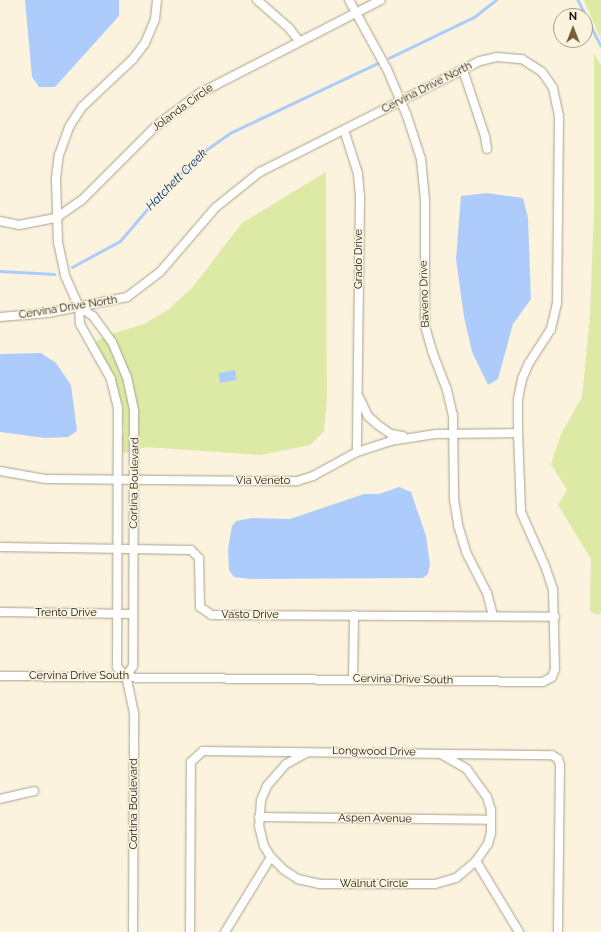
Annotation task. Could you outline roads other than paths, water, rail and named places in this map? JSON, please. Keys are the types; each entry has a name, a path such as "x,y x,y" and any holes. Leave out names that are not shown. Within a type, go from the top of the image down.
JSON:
{"street":[{"name":"Cortina Boulevard","path":"133,932 134,713 126,676 117,667 120,425 115,393 106,367 80,324 79,307 60,256 56,218 57,164 69,127 82,107 132,59 145,43 155,19 156,0"},
{"path":"257,0 290,28 299,41"},
{"name":"Baveno Drive","path":"349,0 379,51 401,101 416,142 424,178 425,326 432,351 448,390 454,433 454,500 458,525 466,552 487,593 493,616"},
{"name":"Jolanda Circle","path":"0,221 19,225 56,218 82,200 144,136 184,104 218,82 381,0"},
{"name":"Cervina Drive North","path":"0,317 35,315 115,302 138,291 160,272 215,208 247,182 271,166 463,70 496,57 522,59 535,66 548,79 558,107 557,303 551,329 529,363 522,379 518,399 518,433"},
{"path":"463,70 485,136 487,149"},
{"name":"Grado Drive","path":"344,130 358,174 360,196 359,391 357,452"},
{"name":"Cortina Boulevard","path":"79,307 93,316 112,342 127,377 136,425 133,549 133,666 126,676"},
{"name":"Grado Drive","path":"359,391 364,409 378,426 391,434 412,436"},
{"name":"Via Veneto","path":"0,472 46,479 297,481 313,476 357,452 412,436 454,433 518,433"},
{"name":"Cervina Drive South","path":"0,676 548,681 556,669 555,617 549,577 526,528 520,507 518,433"},
{"name":"Vasto Drive","path":"0,547 118,548 194,552 199,561 199,602 203,611 207,614 555,617"},
{"name":"Trento Drive","path":"0,612 133,614"},
{"path":"353,680 354,615"},
{"name":"Longwood Drive","path":"190,932 193,758 203,751 312,751 548,754 558,759 558,932"},
{"name":"Walnut Circle","path":"312,751 295,758 275,775 263,793 259,817 262,840 271,857 291,876 319,884 435,884 456,878 476,861 488,844 491,820 487,797 477,779 461,764 437,753"},
{"path":"0,799 34,791"},
{"name":"Aspen Avenue","path":"259,817 491,820"},
{"path":"225,932 271,857"},
{"path":"476,861 519,932"}],"water":[{"path":"25,0 119,0 119,16 55,87 39,87 32,77"},
{"path":"487,193 523,198 528,218 531,299 513,324 498,379 488,385 472,352 464,317 456,259 461,196"},
{"path":"41,353 56,363 71,385 77,431 68,437 45,438 0,432 0,354"},
{"path":"235,370 237,380 220,383 218,373"},
{"path":"399,487 411,492 426,536 430,564 428,574 423,578 250,579 234,577 229,570 228,549 232,526 236,521 252,518 290,519 364,494 379,494"}],"waterway":[{"name":"Hatchett Creek","path":"389,58 474,17 496,0"},
{"name":"Hatchett Creek","path":"578,0 601,46"},
{"name":"Hatchett Creek","path":"72,267 120,241 167,186 203,152 232,132 378,63"},
{"name":"Hatchett Creek","path":"0,271 54,274"}]}
